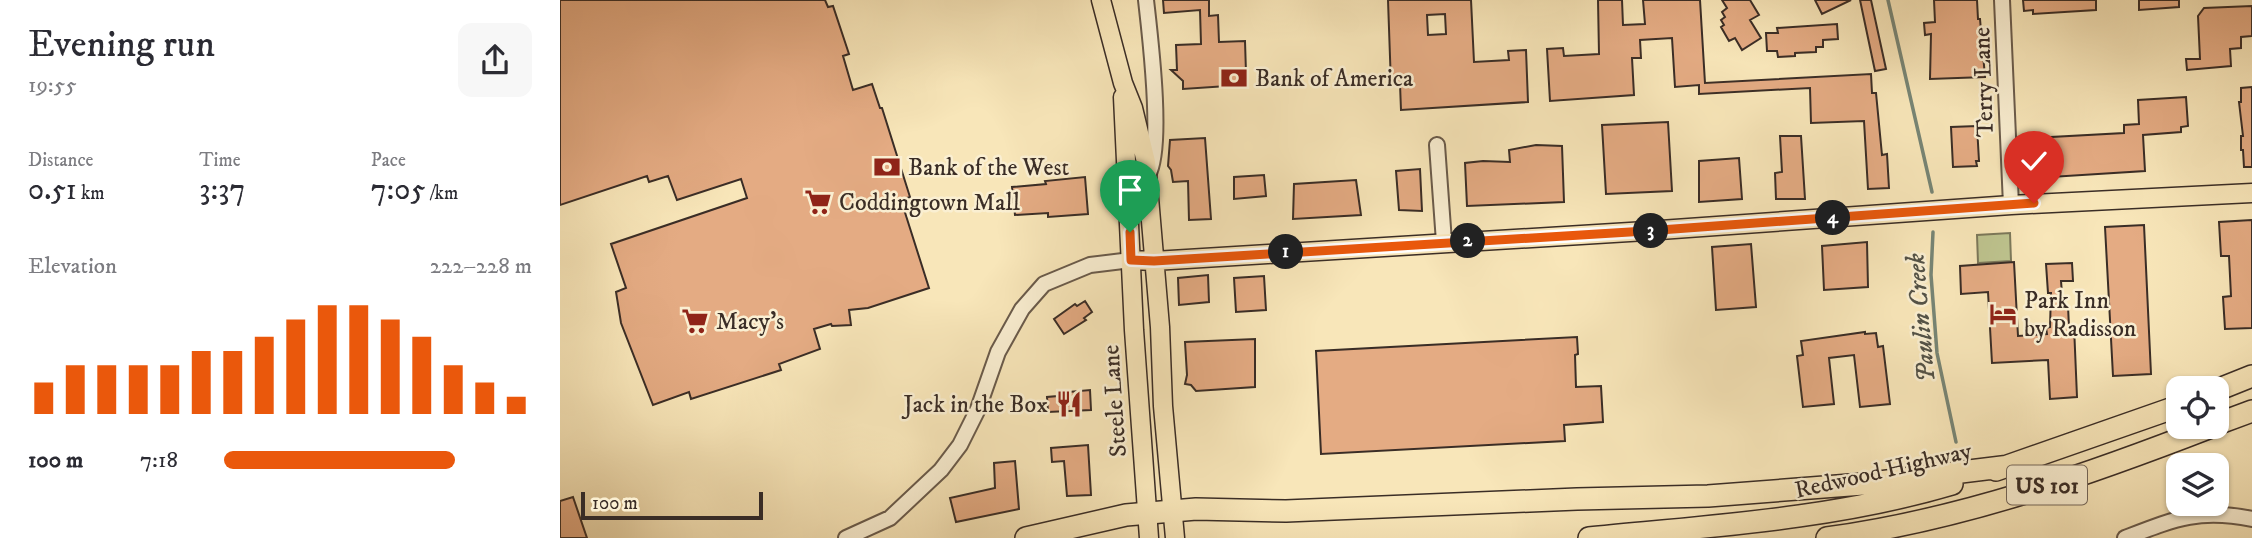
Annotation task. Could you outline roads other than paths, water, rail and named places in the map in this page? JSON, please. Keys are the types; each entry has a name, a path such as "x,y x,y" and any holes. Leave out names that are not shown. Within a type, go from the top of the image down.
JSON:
{"highway":[{"path":"2229,385 2252,376"},
{"name":"Redwood Highway","path":"1589,538 1783,519 1932,489 2010,466 2166,411"},
{"path":"2229,420 2252,411"},
{"name":"US 101","path":"1827,538 1880,531 1957,513 2133,457 2180,439"},
{"path":"1026,538 1126,515 1196,509 1286,511 1708,496 1863,484 2010,466"},
{"path":"1851,538 1880,531"}],"main road":[{"path":"1101,0 1123,83"},
{"name":"Steele Lane","path":"1123,83 1133,108 1147,176 1175,538"},
{"name":"Steele Lane","path":"1123,83 1131,260 1149,538"},
{"path":"1131,260 1154,261 1646,231 2011,205 2252,193"}],"street":[{"path":"1146,0 1156,135 1153,167 1147,176"},
{"name":"Terry Lane","path":"2002,0 2011,205"},
{"path":"1437,145 1444,242"},
{"path":"846,538 890,518 941,470 960,445 978,409 999,352 1022,309 1044,284 1090,265 1131,260"},
{"path":"2125,538 2185,517 2225,514 2252,519"}],"waterway":[{"name":"Paulin Creek","path":"1888,0 1932,192"},
{"name":"Paulin Creek","path":"1933,232 1931,275 1937,353 1956,442"}],"place":[{"name":"Bank of America","path":"1234,78"},
{"name":"Bank of the West","path":"887,167"},
{"name":"Coddingtown Mall","path":"818,202"},
{"name":"Park Inn by Radisson","path":"2003,314"},
{"name":"Macy's","path":"695,321"},
{"name":"Jack in the Box","path":"1069,404"}]}
